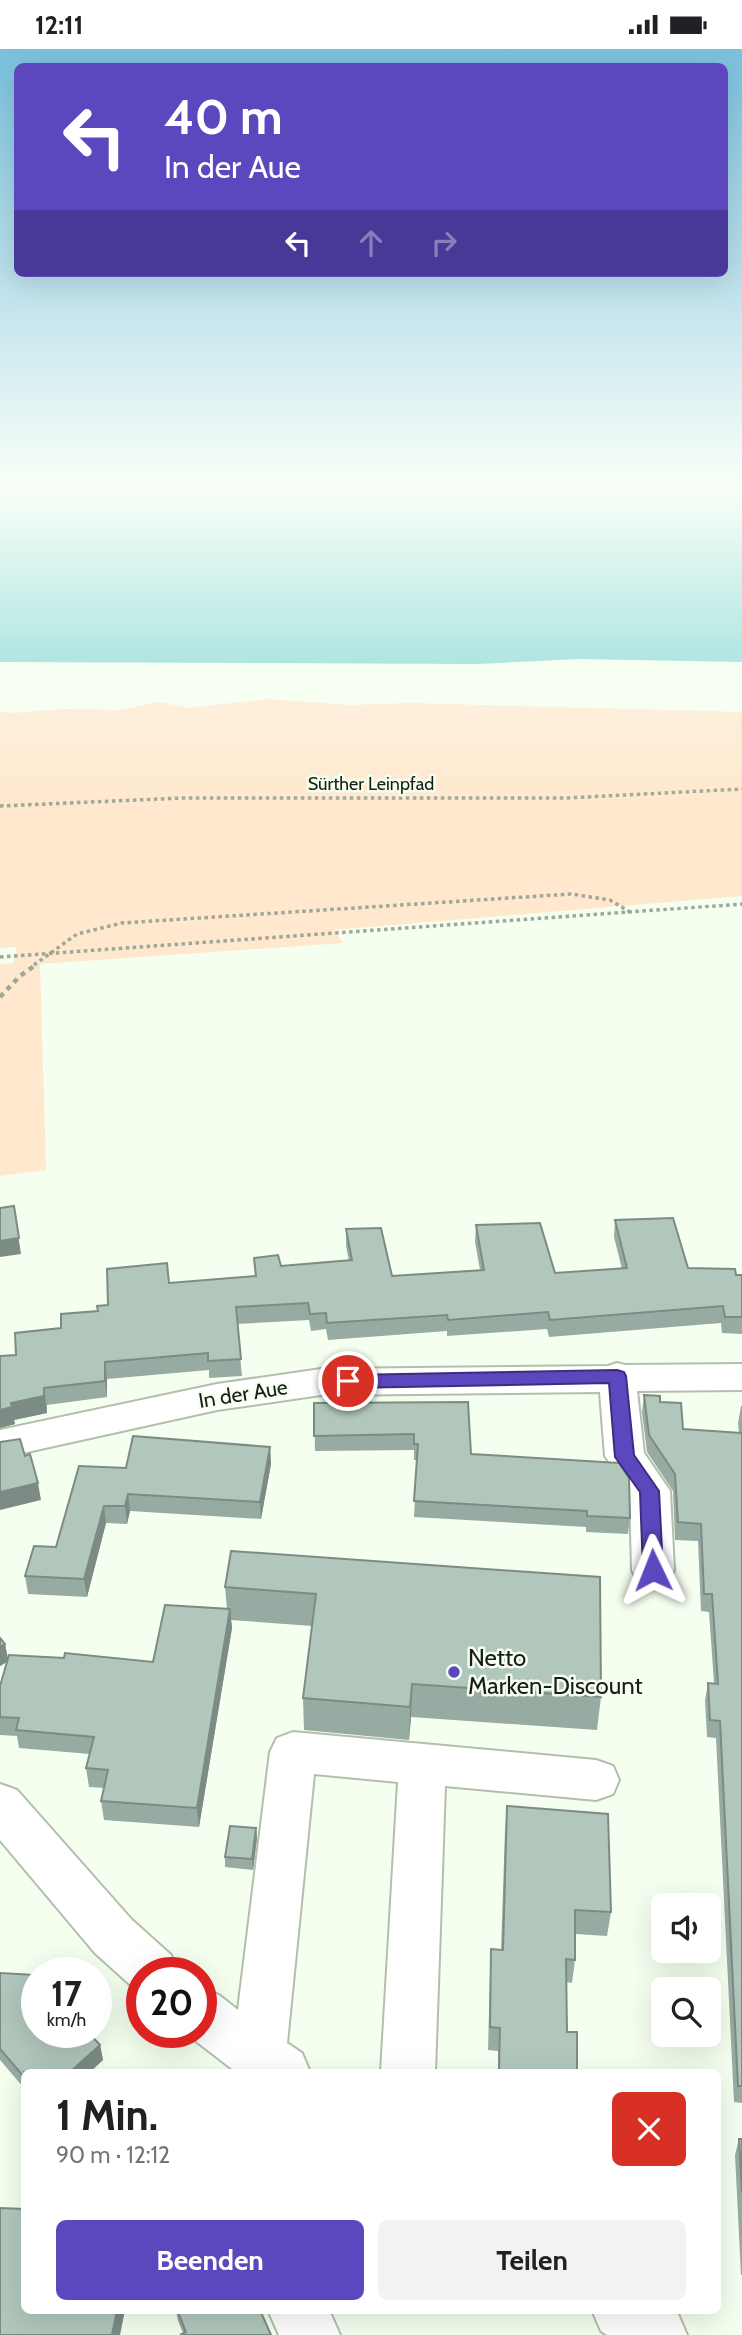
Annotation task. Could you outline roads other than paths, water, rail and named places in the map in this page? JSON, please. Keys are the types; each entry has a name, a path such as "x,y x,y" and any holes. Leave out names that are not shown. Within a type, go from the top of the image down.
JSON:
{"street":[{"name":"In der Aue","path":"0,1444 217,1397 321,1382 617,1376 742,1377"},
{"path":"617,1376 625,1457 650,1491 653,1570"},
{"path":"271,2064 293,1752 596,1780"},
{"path":"408,2069 422,1764"},
{"path":"0,1805 113,1936 136,1957"},
{"path":"217,2025 271,2064"},
{"path":"300,2314 310,2335"},
{"path":"628,2314 657,2335"}],"water":[{"path":"0,593 742,593 742,662 578,659 479,664 0,662"}],"place":[{"name":"Netto Marken-Discount","path":"454,1672"}]}
